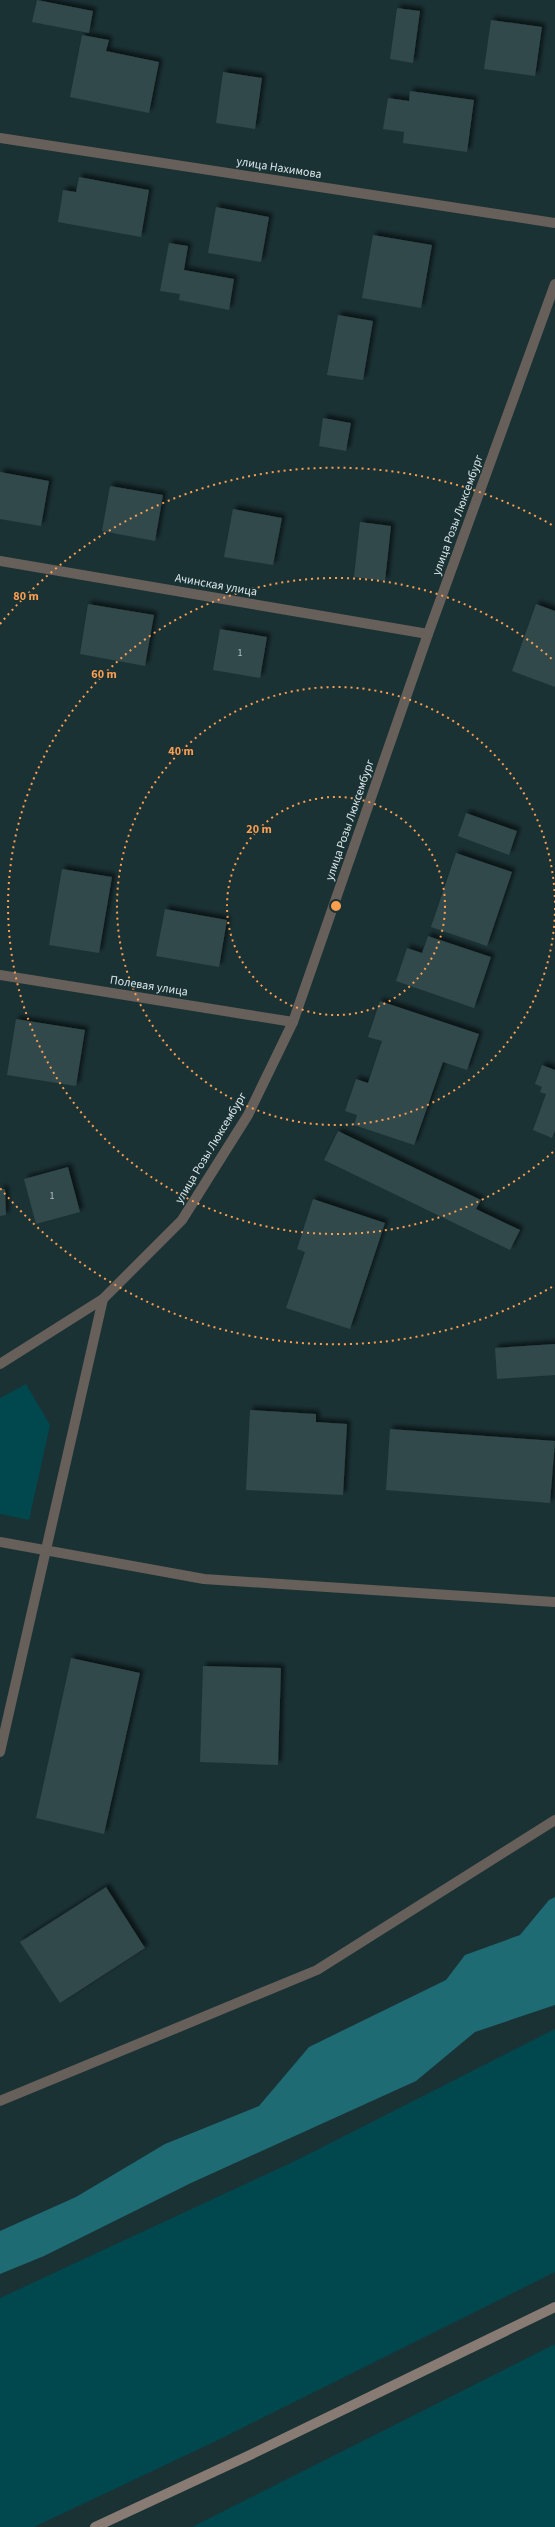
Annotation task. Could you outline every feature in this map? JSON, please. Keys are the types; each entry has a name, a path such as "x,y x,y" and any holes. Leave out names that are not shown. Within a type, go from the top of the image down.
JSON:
{"main road":[{"path":"95,2527 258,2452 555,2307"}],"street":[{"name":"улица Нахимова","path":"0,138 555,223"},
{"name":"улица Розы Люксембург","path":"0,1364 103,1299 182,1220 248,1115 293,1022 428,634 555,284"},
{"name":"Ачинская улица","path":"0,561 428,634"},
{"name":"Полевая улица","path":"0,975 293,1022"},
{"path":"0,1752 47,1551 103,1299"},
{"path":"0,1542 204,1579 555,1602"},
{"path":"0,2101 317,1970 555,1820"}],"shaded area":[{"path":"26,1384 50,1425 29,1520 0,1514 0,1398"},
{"path":"555,1897 555,2005 475,2032 416,2081 191,2183 44,2256 0,2274 0,2231 76,2197 165,2144 259,2106 309,2047 446,1980 465,1955 520,1935 549,1900"},
{"path":"555,2029 555,2272 214,2442 34,2527 0,2527 0,2298 299,2159"},
{"path":"555,2344 555,2527 192,2527"}],"building":[{"path":"37,0 93,11 89,33 32,22"},
{"path":"397,8 420,11 413,63 390,59"},
{"path":"491,20 542,27 535,76 484,69"},
{"path":"82,35 109,40 106,51 159,62 149,113 70,97"},
{"path":"223,72 262,78 255,129 216,123"},
{"path":"410,91 474,100 467,152 403,143 404,132 383,129 388,98 409,101"},
{"path":"79,177 149,190 141,237 58,222 63,190 76,192"},
{"path":"216,207 269,217 261,262 208,253"},
{"path":"373,235 432,245 421,308 362,298"},
{"path":"169,243 188,246 184,270 234,279 229,310 179,300 180,294 160,291"},
{"path":"338,315 373,321 363,380 327,375"},
{"path":"323,418 351,423 346,451 319,446"},
{"path":"0,472 49,481 41,526 0,519"},
{"path":"110,486 163,495 155,541 102,531"},
{"path":"233,509 282,518 273,565 224,557"},
{"path":"360,522 391,526 385,581 354,577"},
{"path":"88,604 154,615 145,666 80,654"},
{"path":"536,604 555,611 555,687 512,671"},
{"path":"220,629 267,637 260,678 213,670"},
{"path":"466,813 517,831 509,855 458,836"},
{"path":"456,853 512,872 487,946 431,927"},
{"path":"62,869 112,877 99,953 49,945"},
{"path":"165,909 227,920 219,967 156,956"},
{"path":"428,936 491,957 474,1008 396,981 407,948 422,953"},
{"path":"380,1001 479,1034 467,1070 443,1062 414,1145 354,1125 357,1115 345,1111 356,1079 368,1083 382,1041 368,1037"},
{"path":"16,1019 85,1030 76,1086 7,1075"},
{"path":"542,1065 555,1070 555,1131 552,1138 533,1130 546,1094 540,1092 542,1087 535,1084"},
{"path":"338,1131 481,1200 476,1209 520,1230 510,1250 324,1160"},
{"path":"68,1167 80,1212 36,1224 24,1179"},
{"path":"0,1189 5,1189 6,1215 0,1216"},
{"path":"313,1199 385,1223 350,1329 286,1308 305,1252 297,1249"},
{"path":"555,1344 555,1375 497,1379 495,1348"},
{"path":"250,1410 316,1414 316,1422 347,1424 343,1495 246,1490"},
{"path":"390,1429 555,1441 550,1503 386,1490"},
{"path":"71,1658 140,1673 104,1834 36,1818"},
{"path":"203,1666 281,1668 278,1765 200,1762"},
{"path":"106,1887 145,1948 60,2003 20,1942"}]}
